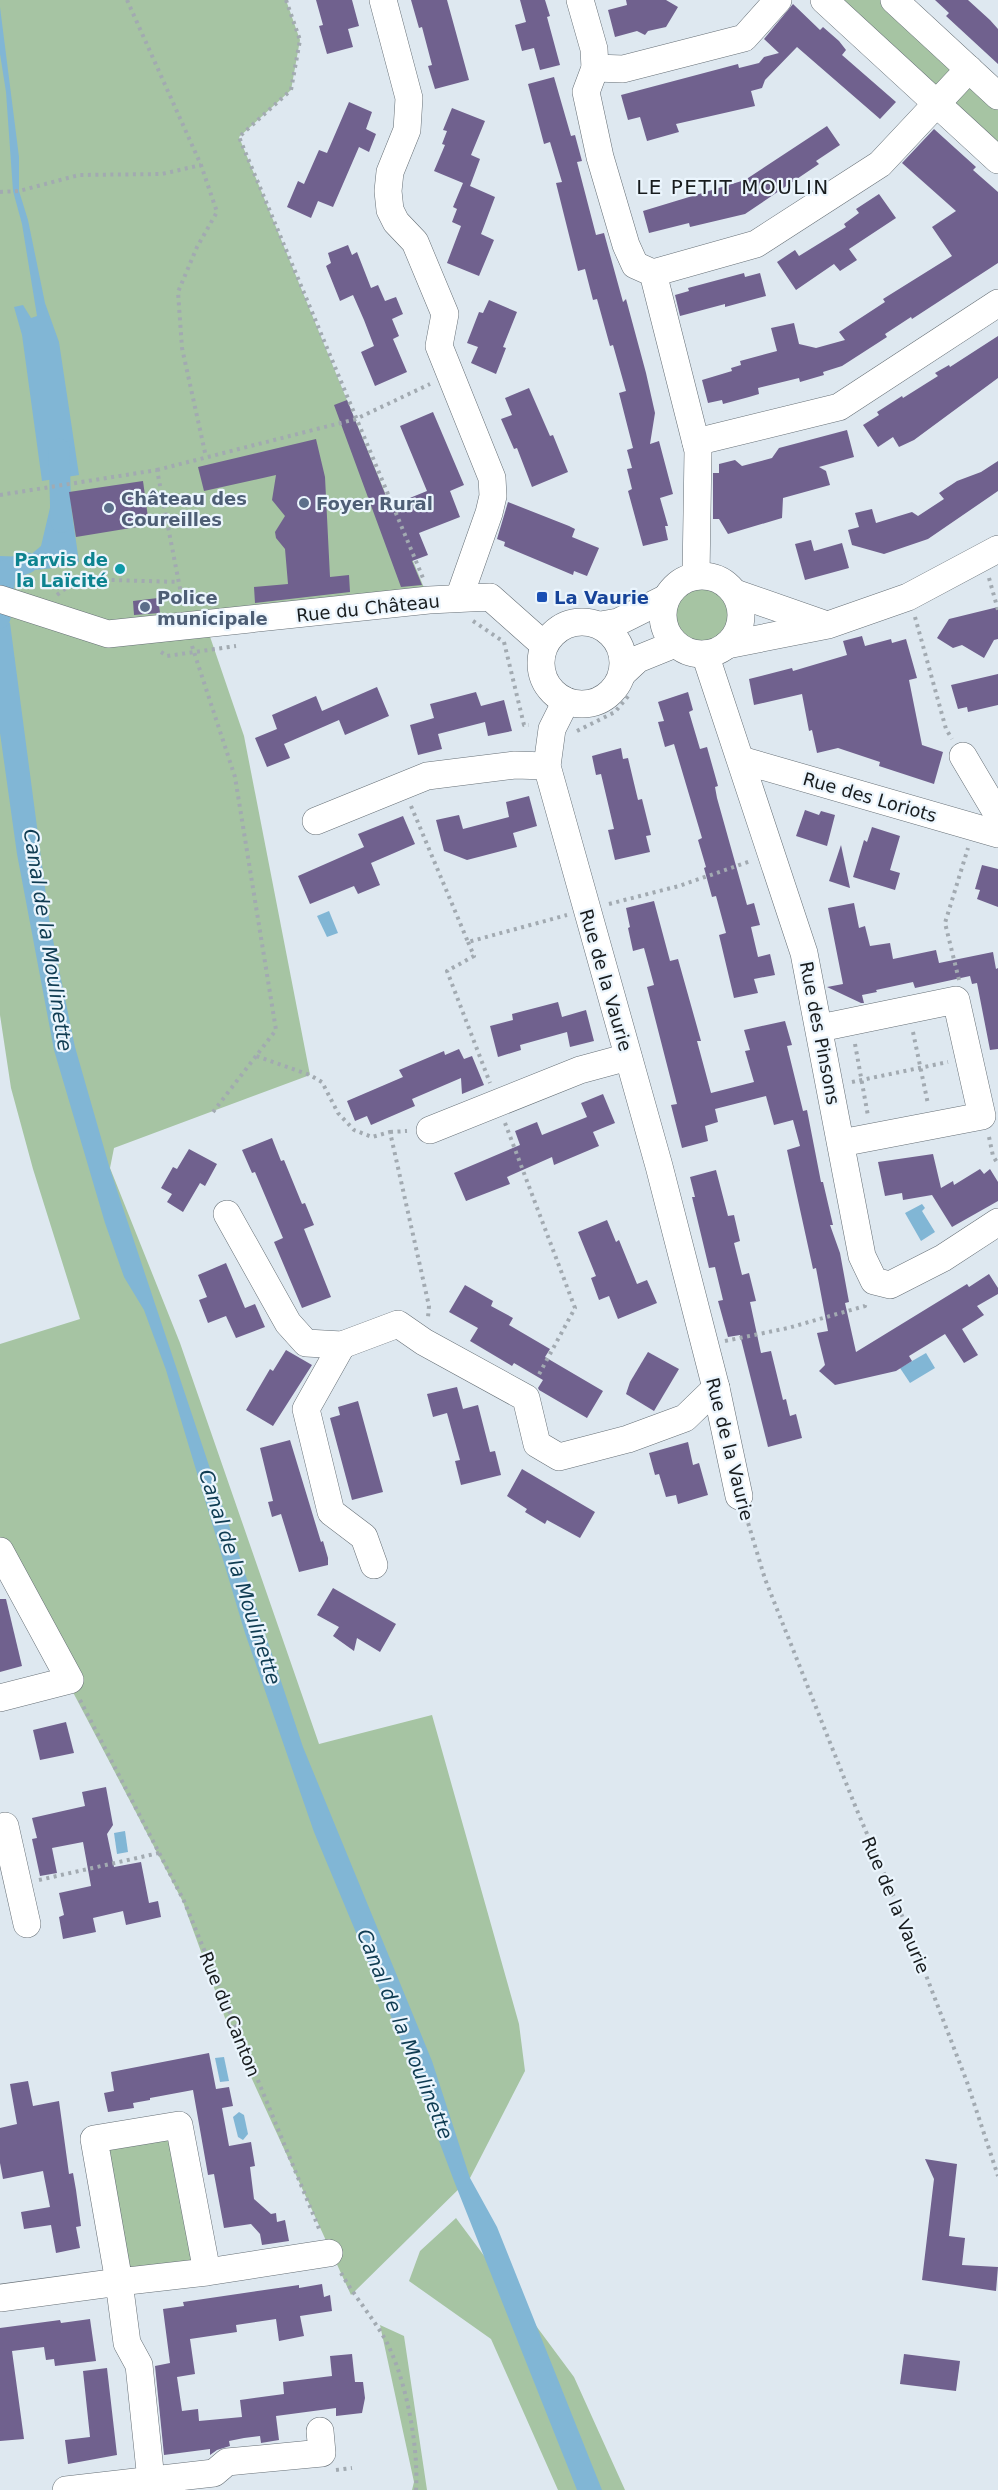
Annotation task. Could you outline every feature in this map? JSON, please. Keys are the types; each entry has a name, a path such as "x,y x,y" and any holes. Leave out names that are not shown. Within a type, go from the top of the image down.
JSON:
{"street":[{"path":"383,0 409,98 410,111 407,130 390,172 388,191 390,210 396,222 415,242 445,314 439,346 492,478 494,496 465,608"},
{"path":"580,0 594,48 595,68 586,92 600,157 626,245 635,265 653,273 756,244 880,164 969,69"},
{"path":"595,68 623,69 744,38 778,0"},
{"path":"824,0 998,160"},
{"path":"894,0 998,96"},
{"path":"653,273 696,442 696,576"},
{"path":"696,442 839,407 998,303"},
{"path":"828,625 735,593 718,579 696,576 684,580 673,588 666,598 663,610 663,622 667,634 675,644 685,651 716,650 828,625 908,597 989,553"},
{"path":"716,650 733,638 741,621 739,601 735,593"},
{"name":"Rue du Château","path":"0,599 44,604 108,634 191,639 429,600 465,608 490,597 544,645"},
{"path":"601,625 618,622 666,598"},
{"path":"629,680 620,645 612,633 601,625 588,621 575,621 557,630 544,645 540,658 544,678 555,694 566,701 580,704 601,699 629,680 638,659 675,644"},
{"name":"Rue des Pinsons","path":"716,650 741,760 804,953 862,1256 874,1281"},
{"name":"Rue de la Vaurie","path":"566,701 552,729 547,766 659,1166 716,1388 739,1496"},
{"path":"963,756 989,824"},
{"name":"Rue des Loriots","path":"741,760 989,824"},
{"path":"316,821 427,776 515,765 547,766"},
{"path":"820,1028 956,1000 982,1116 841,1143"},
{"path":"430,1130 580,1070 628,1057"},
{"path":"227,1214 288,1323 306,1343 342,1345 398,1324 424,1342 526,1398 537,1444 559,1457 628,1439 685,1418 716,1388"},
{"path":"874,1281 890,1285 943,1258 998,1222"},
{"path":"342,1345 306,1409 331,1512 364,1537 374,1565"},
{"path":"0,1551 70,1680 0,1698"},
{"path":"0,1827 5,1826 27,1924"},
{"path":"151,2485 139,2365 127,2343 119,2282 94,2139 179,2125 207,2272"},
{"path":"0,2298 207,2272 329,2253"},
{"path":"66,2490 151,2485 214,2474 227,2462 322,2453 320,2430"}],"path":[{"path":"127,0 201,165 216,212 197,247 178,292 183,348 206,457"},
{"path":"286,0 300,40 291,90 239,137 427,589 429,600"},
{"path":"0,192 19,191 80,175 162,174 201,165"},
{"path":"0,495 157,470 356,419 450,375"},
{"path":"157,470 191,639 235,777 276,1030 213,1112"},
{"path":"989,553 998,610"},
{"path":"44,604 78,579 179,582"},
{"path":"908,597 946,729 963,756"},
{"path":"465,608 504,642 524,725 573,733 615,712 629,680"},
{"path":"155,648 167,656 191,639 244,645"},
{"path":"956,1000 961,990 945,923 989,824"},
{"path":"468,942 474,956 447,971 575,1308 526,1398"},
{"path":"908,1010 932,1126"},
{"path":"850,1022 872,1137"},
{"path":"256,1056 310,1075 322,1082 338,1113 354,1130 372,1137 390,1132 429,1306 424,1342"},
{"path":"830,1086 969,1057"},
{"path":"982,1116 987,1124 993,1156 998,1164"},
{"path":"704,1346 788,1328 865,1306 874,1281"},
{"name":"Rue de la Vaurie","path":"739,1496 765,1579 926,1976 967,2082 998,2176"},
{"name":"Rue du Canton","path":"70,1680 184,1901 329,2253 383,2336 404,2388 414,2454 416,2490"},
{"path":"18,1884 159,1853"}],"green space":[{"path":"0,0 286,0 300,40 291,90 239,137 429,600 206,625 244,736 310,1075 114,1148 110,1168 180,1343 319,1744 432,1715 519,2024 525,2071 470,2178 351,2295 229,2029 183,1902 0,1553 0,1344 80,1319 33,1169 11,1088 0,1015"},
{"path":"824,0 894,0 998,96 998,160"},
{"path":"702,583 721,589 728,600 731,613 728,626 719,637 695,644 678,630 672,618 672,611 673,604 682,590"},
{"path":"179,2125 207,2272 119,2282 94,2139"},
{"path":"456,2218 574,2377 625,2490 558,2490 491,2339 409,2281 420,2251"},
{"path":"380,2325 404,2336 427,2490 412,2490 414,2482"}],"water":[{"path":"0,7 19,157 19,191 28,220 45,303 59,342 79,475 42,481 22,335 14,307 23,305 31,318 37,316 22,224 13,191 6,92 0,54"},
{"path":"69,492 79,562 54,568 15,572 14,578 0,574 0,556 28,557 41,546 53,495"},
{"path":"0,620 10,623 50,925 75,1047 110,1169 303,1747 432,2061 470,2178 497,2227 602,2490 577,2490 454,2181 403,2045 314,1832 245,1633 166,1370 144,1310 124,1277 105,1223 54,1050 17,854 0,733"},
{"path":"329,911 338,933 327,937 317,916"},
{"path":"922,1204 925,1208 922,1211 935,1232 921,1241 905,1213"},
{"path":"926,1353 935,1368 910,1383 900,1368"},
{"path":"125,1831 128,1852 117,1854 114,1833"},
{"path":"224,2057 229,2081 220,2082 215,2058"},
{"path":"239,2112 244,2115 248,2134 243,2140 238,2137 233,2117"}],"building":[{"path":"316,0 352,0 359,26 348,29 353,47 327,54 319,26 323,25"},
{"path":"411,0 447,0 469,80 435,89 428,66 432,65 422,27 419,28"},
{"path":"520,0 545,0 550,16 547,17 560,65 540,70 534,48 522,51 515,25 526,22"},
{"path":"626,0 666,0 678,7 666,27 648,31 645,35 637,31 615,37 608,10 627,5"},
{"path":"935,0 968,0 990,20 998,29 998,64 946,16 949,13"},
{"path":"793,4 820,30 823,27 839,41 846,50 842,55 896,102 880,119 797,47 765,80 762,88 751,91 755,106 676,124 679,132 647,141 640,117 628,120 621,95 738,64 739,68 759,63 764,57 779,53 764,39"},
{"path":"554,77 571,136 575,135 582,161 577,162 596,235 604,233 623,302 626,299 646,373 655,413 650,444 659,441 673,494 660,498 668,526 665,526 668,540 643,546 628,491 632,489 627,469 632,468 627,450 633,448 619,393 626,391 613,345 610,346 597,299 593,300 585,269 578,271 556,183 562,182 550,142 544,144 528,84"},
{"path":"349,102 372,112 366,129 376,134 369,152 359,147 333,207 318,201 311,218 287,207 298,181 304,184 319,150 327,153"},
{"path":"452,108 485,121 471,155 480,159 470,186 495,197 481,234 494,240 479,276 447,263 461,226 452,222 457,209 453,207 463,183 434,171 445,145 442,144 447,131 443,130"},
{"path":"827,126 840,145 816,161 819,164 745,214 690,227 689,223 649,233 643,211 745,180"},
{"path":"934,129 976,167 973,170 998,192 998,263 885,334 887,337 842,366 823,372 824,375 800,382 799,378 758,388 759,394 723,404 722,400 708,403 702,380 732,371 731,368 741,365 740,361 777,351 771,328 794,323 799,344 816,348 845,340 839,332 885,302 883,299 952,256 932,227 956,211 902,163"},
{"path":"879,194 896,218 849,249 857,260 840,271 834,264 796,290 777,262 795,250 799,256 846,227 844,224 859,213 856,209"},
{"path":"348,245 352,255 357,252 371,288 378,285 385,301 396,297 403,314 392,319 399,336 393,339 407,372 375,386 361,352 374,346 364,320 353,295 340,301 326,266 331,263 328,253"},
{"path":"744,273 745,277 760,273 766,296 680,316 675,295 689,291 688,288"},
{"path":"489,300 517,312 503,347 506,348 496,374 471,363 478,347 467,343 479,312 483,313"},
{"path":"998,336 998,378 914,440 899,447 893,437 878,447 863,425 879,415 877,412 938,376 935,373 949,365 950,367"},
{"path":"529,388 550,436 553,435 568,472 532,487 517,448 514,449 501,419 512,415 505,398"},
{"path":"347,400 390,506 427,491 400,426 433,412 464,485 450,491 460,517 419,533 428,555 412,561 422,585 401,587 334,405"},
{"path":"847,430 854,457 819,467 826,471 830,485 783,498 782,518 728,534 719,519 713,519 713,473 719,473 719,464 735,460 742,466 772,458 779,448"},
{"path":"316,439 325,477 330,577 349,575 350,592 255,603 254,587 288,584 285,549 276,538 275,532 285,516 272,500 276,475 204,491 198,467"},
{"path":"998,461 998,491 928,539 884,554 852,545 848,530 859,527 855,513 872,509 876,523 912,512 918,516 944,499 939,493 957,481 981,472"},
{"name":"Château des Coureilles","path":"143,481 149,525 76,537 69,492"},
{"path":"508,502 575,529 572,537 599,548 587,576 574,571 573,575 504,546 505,542 497,539"},
{"path":"811,540 814,551 842,543 849,568 805,580 795,544"},
{"path":"158,598 160,613 134,615 133,601"},
{"path":"998,607 998,639 994,640 984,658 962,645 953,648 937,638 949,619"},
{"path":"862,636 865,646 891,639 892,643 906,639 917,678 909,680 922,745 943,752 934,784 879,766 880,762 838,748 817,753 812,730 809,731 802,694 754,705 749,679 792,668 793,671 847,655 843,641"},
{"path":"998,674 998,705 968,712 967,707 958,709 951,685"},
{"path":"377,687 389,716 345,735 339,720 284,744 290,758 267,767 255,738 277,729 272,715 316,696 322,711"},
{"path":"476,692 481,706 504,700 512,731 488,736 485,722 438,734 442,749 418,755 410,725 434,718 430,704"},
{"path":"688,692 693,710 689,712 700,749 707,747 718,786 715,787 717,798 747,905 754,903 760,925 751,927 758,957 770,954 775,975 754,979 758,993 734,998 719,935 726,933 716,896 712,897 704,868 706,867 698,840 702,838 674,744 665,747 658,722 664,721 658,702"},
{"path":"621,748 623,759 628,758 638,800 642,799 651,835 646,836 650,852 615,860 608,830 614,829 601,774 596,775 592,756"},
{"path":"529,796 537,826 513,833 517,847 467,860 444,851 436,820 459,815 463,829 509,817 506,802"},
{"path":"805,810 819,815 821,811 835,815 827,846 796,836"},
{"path":"403,816 415,844 371,863 380,885 358,894 354,886 310,904 298,876 364,847 358,834"},
{"path":"872,827 900,836 890,870 900,873 895,890 853,877 864,840 867,842"},
{"path":"841,845 850,888 829,881"},
{"path":"982,865 998,869 998,907 977,899 980,890 975,889"},
{"path":"654,901 670,961 678,959 701,1041 697,1041 711,1093 754,1082 745,1051 750,1050 744,1030 785,1021 792,1045 787,1046 803,1111 807,1110 821,1182 823,1182 833,1225 830,1225 840,1253 849,1302 845,1303 856,1352 967,1284 969,1287 989,1274 998,1288 998,1294 977,1306 984,1315 962,1329 978,1355 964,1363 945,1334 909,1356 912,1361 896,1371 835,1385 819,1371 825,1365 817,1333 828,1331 816,1268 813,1269 787,1150 800,1146 793,1120 774,1125 766,1096 715,1109 718,1122 705,1126 708,1141 682,1148 671,1105 677,1104 647,987 654,985 644,948 633,951 628,928 630,927 626,908"},
{"path":"854,903 859,928 865,926 870,946 890,943 893,959 936,950 939,963 993,952 996,969 998,968 998,1049 990,1050 977,983 972,984 970,976 915,988 913,982 876,990 877,992 862,995 864,1003 827,987 843,984 828,908"},
{"path":"558,1002 562,1017 586,1010 594,1041 570,1047 567,1032 520,1045 521,1050 498,1057 490,1026 513,1020 512,1014"},
{"path":"459,1049 464,1059 472,1056 484,1085 462,1094 461,1078 412,1099 415,1106 371,1125 367,1116 355,1121 347,1101 403,1077 399,1070 444,1051 445,1055"},
{"path":"603,1094 615,1123 593,1132 599,1146 554,1165 552,1157 507,1177 510,1184 466,1201 454,1173 520,1145 515,1131 537,1122 542,1135 587,1117 581,1103"},
{"path":"272,1138 281,1161 284,1160 302,1204 305,1203 314,1225 304,1229 331,1297 302,1308 274,1242 283,1238 255,1172 252,1173 242,1150"},
{"path":"189,1149 217,1164 205,1186 200,1183 183,1212 167,1202 172,1194 161,1188 173,1167 177,1169"},
{"path":"933,1154 941,1188 953,1181 954,1185 980,1169 984,1174 990,1169 998,1182 998,1201 952,1227 932,1195 903,1200 902,1193 885,1196 878,1162"},
{"path":"716,1170 728,1216 734,1215 740,1241 734,1243 742,1275 749,1273 756,1301 750,1302 761,1353 771,1351 783,1400 786,1399 790,1416 796,1414 802,1438 768,1447 740,1335 728,1337 718,1301 723,1300 715,1267 709,1268 692,1197 695,1197 690,1177"},
{"path":"607,1220 616,1242 619,1240 637,1284 647,1280 657,1303 618,1319 609,1296 599,1300 591,1278 596,1276 578,1232"},
{"path":"226,1263 245,1308 255,1304 265,1327 236,1338 226,1316 208,1323 199,1300 207,1297 198,1275"},
{"path":"465,1285 493,1301 491,1306 513,1318 509,1325 550,1349 545,1357 603,1391 587,1418 539,1390 543,1380 514,1363 512,1366 470,1341 478,1328 449,1312"},
{"path":"286,1350 312,1365 273,1426 246,1410 270,1369 273,1371"},
{"path":"648,1352 679,1369 654,1411 626,1394 630,1382"},
{"path":"457,1387 463,1409 478,1405 490,1452 495,1451 501,1475 461,1485 455,1461 460,1460 447,1413 433,1417 427,1394"},
{"path":"358,1401 383,1492 352,1500 330,1418 340,1415 338,1407"},
{"path":"290,1440 328,1558 328,1565 299,1572 281,1514 272,1517 268,1502 273,1501 260,1448"},
{"path":"688,1442 693,1465 699,1463 708,1495 678,1504 676,1495 666,1497 659,1474 655,1475 649,1453"},
{"path":"522,1469 595,1512 580,1538 547,1520 545,1524 525,1512 527,1509 507,1496"},
{"path":"333,1588 396,1624 380,1652 357,1638 354,1651 333,1636 339,1627 317,1615"},
{"path":"0,1599 6,1599 22,1666 0,1672"},
{"path":"66,1722 74,1753 40,1760 33,1730"},
{"path":"106,1787 113,1825 107,1834 114,1867 141,1862 149,1903 158,1901 161,1917 126,1925 123,1911 93,1918 96,1932 63,1939 59,1917 64,1915 59,1893 91,1886 83,1842 52,1848 57,1873 40,1876 32,1839 37,1838 32,1818 85,1806 82,1792"},
{"path":"209,2053 216,2089 229,2087 233,2106 222,2108 229,2146 251,2142 255,2166 250,2167 254,2199 271,2214 276,2213 277,2222 285,2220 289,2241 262,2245 260,2234 251,2224 224,2228 214,2174 208,2175 193,2090 150,2098 150,2100 133,2103 134,2108 108,2112 104,2093 114,2091 111,2072"},
{"path":"28,2081 33,2106 59,2101 69,2174 73,2173 76,2190 81,2226 76,2227 80,2248 56,2253 51,2225 24,2229 21,2212 50,2207 43,2171 3,2179 0,2163 0,2128 17,2124 10,2084"},
{"path":"925,2159 957,2164 949,2236 965,2238 962,2265 998,2267 996,2291 922,2280 934,2179"},
{"path":"322,2284 324,2297 330,2295 332,2311 300,2316 304,2336 279,2341 276,2319 236,2325 237,2332 190,2339 195,2374 177,2377 182,2411 198,2409 199,2421 242,2417 240,2400 284,2394 283,2382 332,2376 330,2356 352,2354 355,2382 363,2382 365,2398 362,2413 336,2416 336,2408 276,2416 279,2440 261,2443 260,2436 244,2438 229,2441 230,2446 210,2455 210,2449 164,2455 155,2366 170,2363 163,2309 184,2306 183,2302 299,2285 299,2288"},
{"path":"90,2319 96,2361 55,2366 54,2359 46,2360 44,2347 12,2351 24,2439 0,2441 0,2328 60,2320 61,2323"},
{"path":"904,2354 960,2361 956,2391 900,2384"},
{"path":"107,2368 117,2455 68,2464 65,2440 90,2437 83,2371"}],"waterway":[{"name":"Canal de la Moulinette","path":"59,449 61,522"},
{"name":"Canal de la Moulinette","path":"0,618 6,570 27,563"}],"place":[{"name":"Foyer Rural","path":"304,503"},
{"name":"Château des Coureilles","path":"109,508"},
{"name":"Parvis de la Laïcité","path":"120,569"},
{"name":"La Vaurie","path":"542,597"},
{"name":"Police municipale","path":"145,607"}],"district":[{"name":"LE PETIT MOULIN","path":"733,187"}]}
